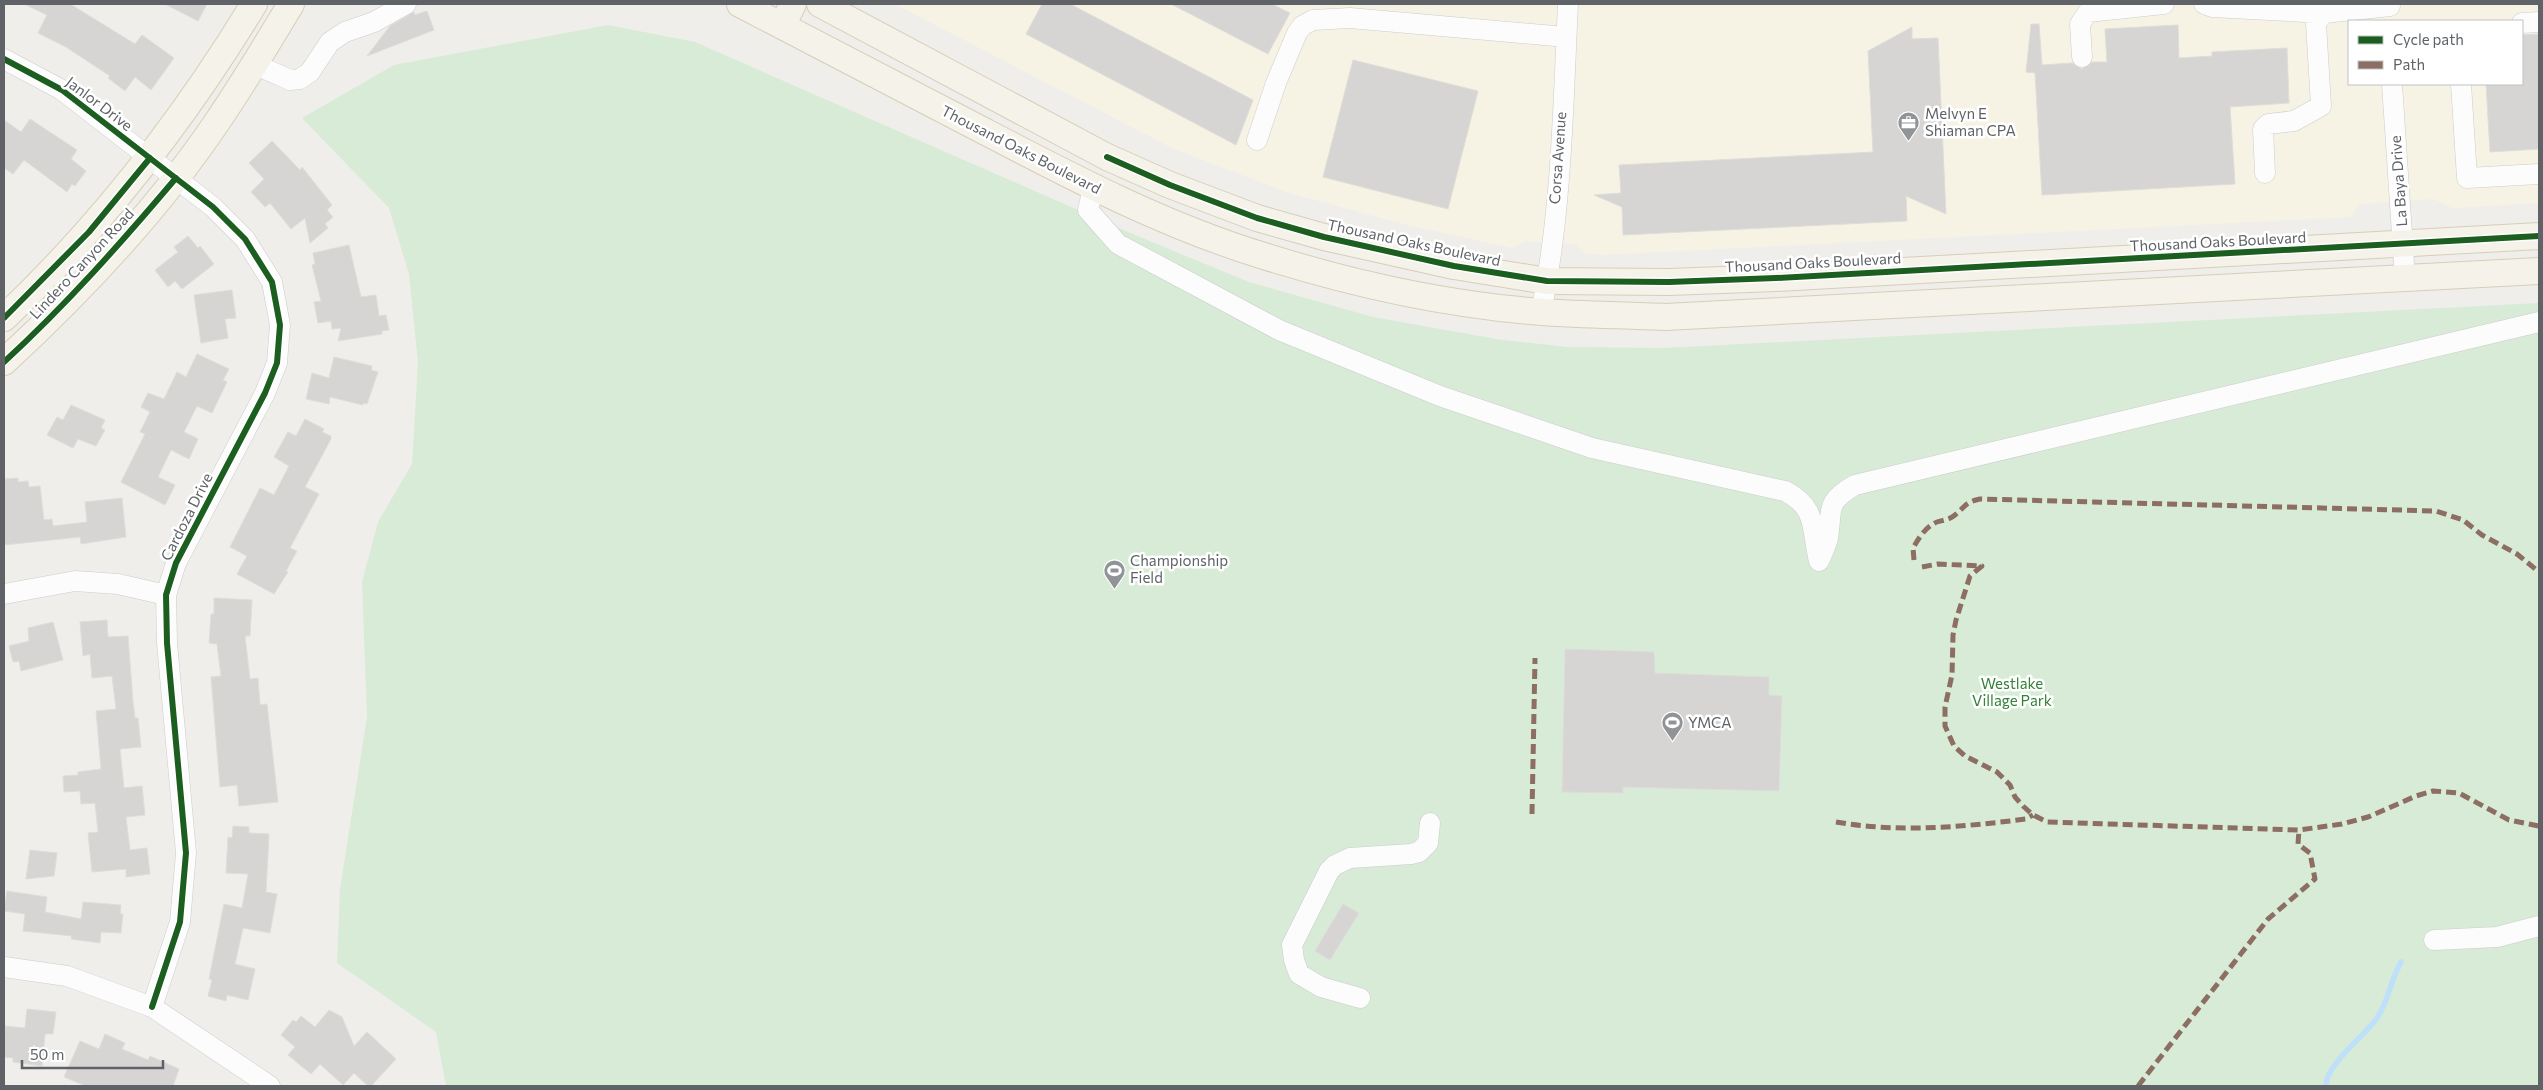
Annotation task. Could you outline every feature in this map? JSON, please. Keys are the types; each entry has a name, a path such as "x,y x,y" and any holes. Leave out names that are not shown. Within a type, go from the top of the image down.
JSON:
{"main road":[{"name":"Lindero Canyon Road","path":"4,318 90,232 150,158 213,70 254,4"},
{"name":"Lindero Canyon Road","path":"4,362 89,279 176,178 216,123 291,4"},
{"name":"Thousand Oaks Boulevard","path":"740,4 787,15 1093,188 1186,230 1263,256 1329,275 1398,291 1540,312 1666,317 2539,272"},
{"name":"Thousand Oaks Boulevard","path":"820,4 1107,157 1170,185 1257,218 1324,237 1454,266 1547,281 1669,282 1776,278 2539,236"},
{"path":"1093,188 1107,157"}],"street":[{"path":"254,64 290,80 300,80 310,72 330,42 345,32 374,22 406,4"},
{"name":"Corsa Avenue","path":"1540,312 1547,281 1559,160 1568,4"},
{"path":"2082,57 2080,24 2088,12 2164,4"},
{"path":"2204,4 2212,7 2324,13 2389,10"},
{"path":"2265,173 2263,129 2268,124 2294,121 2321,106 2316,23 2324,13"},
{"path":"1257,140 1276,83 1297,33 1302,26 1313,20 1350,18 1399,21 1566,38"},
{"path":"2523,23 2539,22"},
{"name":"Janlor Drive","path":"4,60 62,90 150,158"},
{"name":"La Baya Drive","path":"2392,85 2406,279"},
{"path":"2461,85 2466,178 2539,174"},
{"name":"Cardoza Drive","path":"150,158 213,207 245,239 272,282 280,325 277,363 265,394 176,563 166,595 167,643 186,853 180,922 152,1006"},
{"path":"1093,188 1088,210 1118,244 1279,330 1440,396 1592,448 1785,491 1806,505 1811,517 1819,561 1828,539 1828,516 1834,502 1842,492 1855,485 2539,322"},
{"path":"4,594 75,581 118,584 166,595"},
{"path":"1360,998 1320,987 1299,974 1294,960 1292,945 1329,871 1350,858 1419,852 1428,843 1430,823"},
{"path":"2434,940 2497,937 2539,926"},
{"path":"4,967 67,976 152,1006 270,1086"}],"shaded area":[{"path":"895,4 2539,4 2539,203 2452,208 2434,199 2359,204 2351,217 1601,255 1585,253 1575,244 1524,241 1513,248 1408,225 1289,193 1172,148"}],"green space":[{"name":"Westlake Village Park","path":"608,25 695,42 1135,235 1249,282 1373,317 1502,340 1568,347 1664,348 2539,303 2539,1086 446,1086 436,1032 337,963 340,889 367,717 362,582 378,522 412,464 418,363 409,274 389,208 302,118 394,65"}],"building":[{"path":"24,4 70,4 135,44 142,35 174,58 151,90 135,77 125,91 108,78 110,76 66,47 38,33 47,15"},
{"path":"165,4 207,4 198,21"},
{"path":"1042,4 1070,4 1253,100 1236,145 1026,34"},
{"path":"1171,4 1272,4 1290,13 1268,54"},
{"path":"427,11 434,30 367,56 390,26 414,12 415,15"},
{"path":"2031,24 2039,24 2042,65 2072,63 2082,69 2092,62 2107,62 2105,29 2178,25 2179,58 2212,56 2212,52 2287,48 2289,103 2230,107 2235,184 2042,195 2035,73 2026,72"},
{"path":"1912,27 1912,39 1938,38 1946,214 1906,196 1907,221 1623,235 1622,207 1594,195 1621,193 1619,165 1873,152 1868,51"},
{"path":"2539,34 2539,149 2490,152 2486,85 2523,85 2523,35"},
{"path":"1353,60 1478,91 1448,209 1323,177"},
{"path":"30,119 77,150 71,159 86,171 75,186 72,184 67,192 24,160 13,174 4,168 4,120 21,132"},
{"path":"272,141 300,170 302,167 332,205 327,210 333,217 325,224 328,228 310,243 305,218 291,229 270,203 265,207 251,192 264,179 249,163"},
{"path":"188,236 198,248 200,246 214,264 182,289 175,281 168,287 155,270 178,252 174,247"},
{"path":"349,245 361,297 376,295 379,316 386,315 389,330 382,331 382,334 338,341 341,328 332,329 331,321 318,323 314,302 321,301 312,265 315,264 313,253"},
{"path":"232,290 236,318 225,319 228,338 201,343 194,295"},
{"path":"197,354 229,369 223,380 227,382 212,413 197,406 184,432 198,439 189,459 171,450 158,477 175,485 165,505 121,482 145,434 140,432 150,412 141,407 148,393 164,399 177,372 186,377"},
{"path":"334,357 372,366 371,370 378,372 367,404 363,403 363,405 330,397 329,404 306,399 312,373 329,378"},
{"path":"71,405 105,420 101,428 105,430 96,446 78,439 73,448 47,435 57,417 63,420"},
{"path":"305,419 324,429 322,432 331,436 331,439 305,487 319,494 290,548 297,551 286,571 288,572 274,594 237,574 247,556 230,547 260,488 274,495 289,466 274,457 288,432 296,436"},
{"path":"18,478 18,482 28,481 29,487 40,486 44,520 52,519 53,526 87,522 85,502 122,498 126,537 81,544 80,537 4,545 4,479"},
{"path":"214,598 252,600 250,636 245,636 250,679 258,678 260,705 267,704 278,802 239,806 237,785 220,787 211,677 221,676 217,644 209,643 211,614 214,614"},
{"path":"107,620 108,637 128,636 133,702 135,718 138,718 141,747 120,749 124,788 142,786 145,815 126,817 130,850 147,848 150,874 126,877 126,869 92,872 88,833 98,832 95,803 81,804 80,791 64,792 63,776 78,775 78,772 101,769 96,711 116,709 112,676 92,678 90,654 83,656 80,622"},
{"path":"53,622 63,660 21,671 19,661 13,662 9,646 29,641 28,628"},
{"name":"YMCA","path":"1565,649 1654,652 1655,673 1769,677 1769,695 1782,696 1779,791 1623,787 1623,793 1562,792"},
{"path":"233,826 249,827 249,833 269,834 266,892 277,894 270,933 243,928 235,964 255,969 248,1000 227,995 226,1001 208,996 212,980 209,979 224,904 242,908 248,874 226,873 228,837 232,838"},
{"path":"30,850 57,853 54,876 26,879"},
{"path":"7,891 47,897 45,912 81,919 83,902 121,905 120,914 123,914 121,933 101,932 100,943 71,939 72,936 23,931 25,914 4,911"},
{"path":"1343,904 1359,913 1330,960 1315,951"},
{"path":"27,1009 56,1012 53,1034 45,1034 42,1066 13,1062 13,1058 4,1057 5,1026 25,1028"},
{"path":"329,1010 342,1017 354,1046 367,1032 396,1059 371,1086 368,1086 354,1073 343,1085 320,1064 311,1074 288,1055 295,1047 281,1035 293,1020 296,1022 301,1016 315,1027"},
{"path":"105,1034 125,1043 122,1049 148,1060 150,1056 179,1069 173,1086 86,1086 64,1077 80,1041 99,1049"}],"waterway":[{"path":"2326,1086 2331,1070 2379,1015 2401,962"}],"marked path":[{"path":"1914,560 1913,548 1926,530 1937,522 1953,517 1968,503 1980,499 2436,511 2463,520 2482,535 2517,554 2539,572"},
{"path":"1922,567 1938,564 1982,566 1970,576 1956,620 1953,635 1952,675 1945,707 1945,726 1954,746 1965,756 1997,772 2010,785 2015,797 2023,806 2033,815 2047,822 2299,830 2342,824 2368,817 2416,796 2433,791 2459,793 2509,820 2539,826"},
{"path":"1532,814 1535,658"},
{"path":"1836,822 1883,827 1931,828 2026,819 2033,815"},
{"path":"2138,1086 2268,919 2315,879 2310,853 2298,844 2299,830"}],"cycle path":[{"path":"4,59 62,90 213,207 245,239 272,282 280,325 277,363 265,393 176,563 166,595 167,643 186,853 180,922 152,1007"},
{"path":"1107,157 1170,185 1257,218 1324,237 1454,266 1547,281 1669,282 1776,278 2539,236"},
{"path":"4,318 89,232 150,158"},
{"path":"4,362 93,273 176,178"}],"place":[{"name":"Melvyn E Shiaman CPA","path":"1909,142"},
{"name":"Championship Field","path":"1114,589"},
{"name":"YMCA","path":"1672,742"}]}
